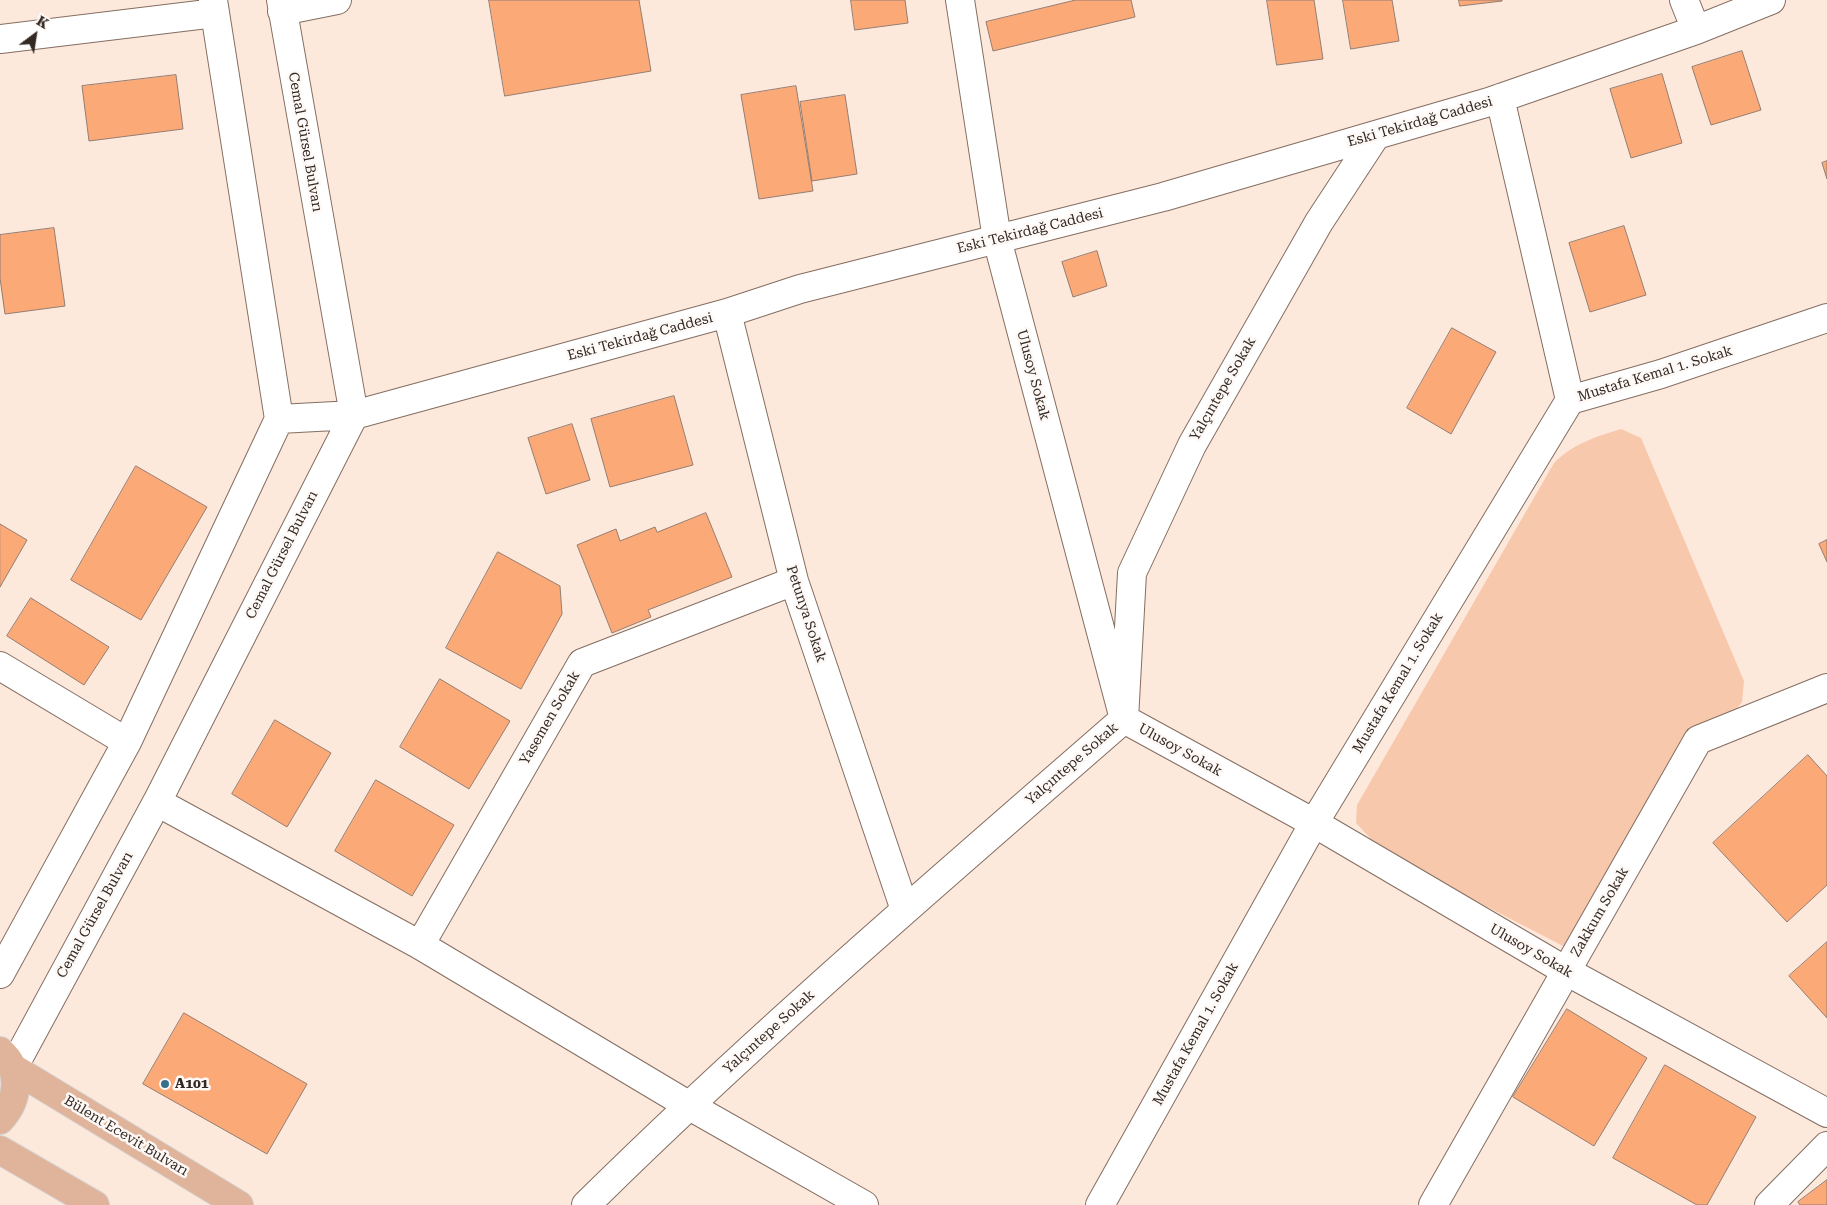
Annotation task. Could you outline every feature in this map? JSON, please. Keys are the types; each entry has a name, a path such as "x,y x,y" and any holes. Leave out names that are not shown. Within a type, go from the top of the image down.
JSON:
{"main road":[{"path":"0,1120 8,1112 14,1098 16,1082 6,1059"},
{"name":"Bülent Ecevit Bulvarı","path":"6,1059 239,1205"},
{"path":"0,1150 95,1205"}],"street":[{"path":"281,5 337,0"},
{"name":"Ulusoy Sokak","path":"960,0 997,239 1124,719 1314,823 1566,971 1827,1113"},
{"path":"1684,0 1696,30"},
{"name":"Eski Tekirdağ Caddesi","path":"279,419 354,415 727,313 800,289 1163,197 1500,98 1696,30 1771,0"},
{"name":"Cemal Gürsel Bulvarı","path":"6,1059 156,802 354,415 281,5"},
{"path":"0,39 214,7 279,419 127,742 0,974"},
{"path":"1500,98 1570,400"},
{"name":"Yalçıntepe Sokak","path":"586,1205 688,1105 905,910 1124,719 1132,574 1192,445 1319,222 1376,135"},
{"name":"Petunya Sokak","path":"727,313 794,581 905,910"},
{"name":"Mustafa Kemal 1. Sokak","path":"1100,1205 1314,823 1570,400 1661,374 1827,318"},
{"name":"Yasemen Sokak","path":"420,945 582,663 794,581"},
{"path":"0,666 127,742"},
{"name":"Zakkum Sokak","path":"1433,1205 1698,740 1827,688"},
{"path":"156,802 420,945 688,1105 864,1205"},
{"path":"1770,1205 1827,1146"}],"shaded area":[{"path":"1621,429 1641,438 1744,681 1742,702 1735,711 1690,728 1565,947 1385,854 1356,823 1357,805 1554,463 1577,446 1593,438"}],"building":[{"path":"489,0 639,0 651,71 505,96"},
{"path":"851,0 905,0 908,23 855,30"},
{"path":"1076,0 1131,0 1135,17 993,51 986,22"},
{"path":"1267,0 1314,0 1323,59 1277,65"},
{"path":"1343,0 1392,0 1399,41 1351,49"},
{"path":"1459,0 1502,0 1502,1 1460,6"},
{"path":"1742,51 1761,110 1711,125 1692,67"},
{"path":"1662,74 1682,143 1631,158 1610,89"},
{"path":"176,75 183,129 89,141 82,86"},
{"path":"796,86 813,191 759,199 741,95"},
{"path":"845,95 857,174 812,181 800,102"},
{"path":"1827,161 1827,179 1822,163"},
{"path":"1624,226 1646,295 1590,312 1569,243"},
{"path":"54,228 65,306 5,314 0,278 0,235"},
{"path":"1097,251 1107,286 1073,297 1062,262"},
{"path":"1452,328 1496,352 1451,434 1407,408"},
{"path":"674,396 693,465 610,487 591,419"},
{"path":"572,424 590,480 546,494 528,438"},
{"path":"136,466 207,507 141,620 71,580"},
{"path":"706,513 732,577 648,610 651,617 612,633 577,545 616,529 620,541 655,527 657,532"},
{"path":"0,524 27,540 0,587"},
{"path":"1827,540 1827,562 1819,544"},
{"path":"498,552 560,586 562,614 521,689 446,648"},
{"path":"31,598 109,647 84,685 7,636"},
{"path":"440,679 510,721 469,789 400,747"},
{"path":"275,720 331,753 287,827 232,794"},
{"path":"1808,755 1827,776 1827,885 1787,922 1713,843"},
{"path":"376,780 454,825 412,896 335,851"},
{"path":"1827,942 1827,1018 1789,976"},
{"path":"1567,1009 1647,1058 1594,1146 1513,1097"},
{"path":"184,1013 307,1084 267,1154 143,1084"},
{"path":"1665,1065 1756,1117 1707,1205 1697,1205 1613,1158"},
{"path":"1827,1180 1827,1205 1800,1205 1798,1202"}],"place":[{"name":"A101","path":"165,1084"}]}
